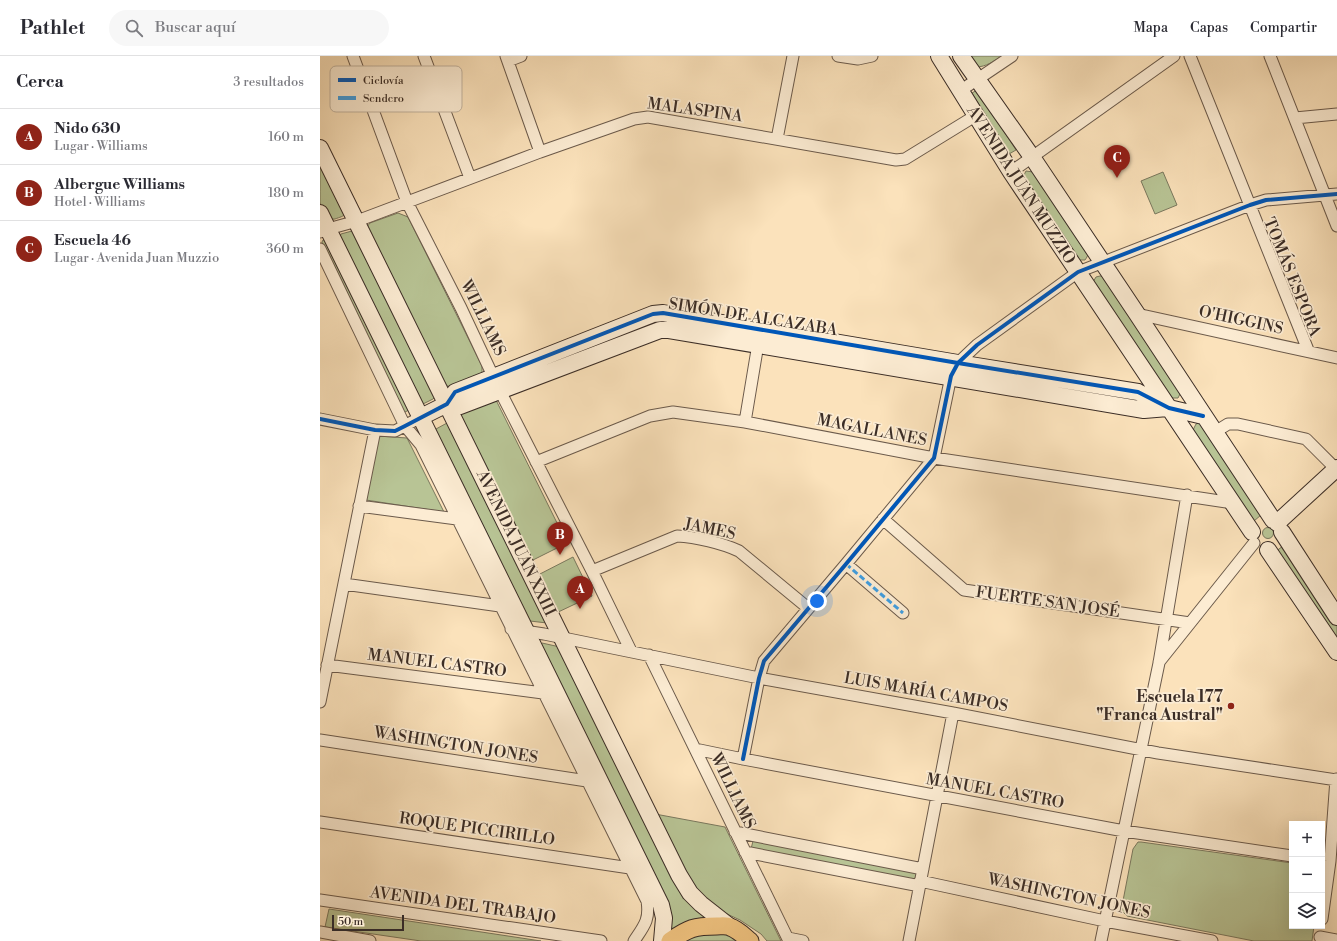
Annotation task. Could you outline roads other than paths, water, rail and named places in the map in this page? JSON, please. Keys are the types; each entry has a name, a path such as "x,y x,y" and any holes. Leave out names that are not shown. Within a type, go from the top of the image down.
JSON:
{"main road":[{"path":"670,941 685,931 699,926 728,926 750,941"}],"street":[{"name":"WILLIAMS","path":"353,56 357,66"},
{"path":"424,56 428,66"},
{"path":"521,56 507,58 540,152"},
{"path":"777,140 793,56"},
{"path":"838,56 858,60 872,56"},
{"name":"AVENIDA JUAN MUZZIO","path":"939,56 1011,172 1258,542 1337,652"},
{"name":"AVENIDA JUAN MUZZIO","path":"961,56 1032,157 1278,525 1337,617"},
{"path":"960,91 1012,56"},
{"path":"1011,172 1174,56"},
{"name":"TOMÁS ESPORA","path":"1190,56 1308,350"},
{"path":"1270,56 1337,226"},
{"name":"WILLIAMS","path":"374,112 407,202 631,652"},
{"path":"445,112 470,178"},
{"path":"1295,118 1337,114"},
{"name":"MALASPINA","path":"324,230 357,221 540,152 634,119 648,117 896,160 905,159 975,116"},
{"name":"AVENIDA JUAN XXIII","path":"320,148 680,875 690,893 728,926"},
{"path":"743,760 759,678 764,661 934,458 954,370 977,345 1078,272 1266,200 1337,194"},
{"name":"AVENIDA JUAN XXIII","path":"320,213 324,230 421,418 519,630 661,905 664,918 662,941"},
{"name":"AVENIDA JUAN XXIII","path":"320,249 405,426 421,445 500,606 519,630 543,693 647,901 649,913 645,926 634,941"},
{"name":"SIMÓN DE ALCAZABA","path":"320,419 375,430 395,431 447,404 455,392 653,314 663,313 759,337 954,370 1144,410 1169,408 1204,416"},
{"name":"O'HIGGINS","path":"1137,314 1308,350 1337,358"},
{"name":"SIMÓN DE ALCAZABA","path":"447,404 460,406 660,330 759,337"},
{"path":"745,422 759,337"},
{"name":"MAGALLANES","path":"536,462 650,416 673,412 745,422 934,458 1233,503"},
{"path":"1215,432 1228,424 1238,424 1306,439 1337,468 1278,525"},
{"path":"320,702 375,430"},
{"path":"1101,941 1158,663 1187,495"},
{"path":"359,506 457,519"},
{"name":"FUERTE SAN JOSÉ","path":"884,519 964,590 1190,624"},
{"path":"1158,663 1258,542 1255,524 1259,521 1268,519 1278,525"},
{"path":"1258,542 1277,546 1280,542 1278,525"},
{"name":"JAMES","path":"592,571 677,536 686,537 730,546 739,551 808,608"},
{"path":"846,564 903,613"},
{"path":"344,584 500,606"},
{"name":"LUIS MARÍA CAMPOS","path":"519,630 759,678 953,712 1141,750 1336,779"},
{"name":"WILLIAMS","path":"649,655 789,940"},
{"name":"MANUEL CASTRO","path":"327,665 543,693"},
{"path":"909,941 953,712"},
{"name":"WASHINGTON JONES","path":"320,740 587,781"},
{"name":"MANUEL CASTRO","path":"695,749 743,760 1124,831 1289,856"},
{"path":"1325,897 1330,861 1336,779"},
{"name":"ROQUE PICCIRILLO","path":"320,822 630,868"},
{"path":"735,832 923,869"},
{"name":"WASHINGTON JONES","path":"745,852 920,883 1105,921 1212,941"},
{"name":"AVENIDA DEL TRABAJO","path":"320,900 601,941"},
{"path":"320,932 370,941"},
{"path":"1320,935 1337,940"},
{"path":"789,940 803,941"}],"place":[{"name":"Escuela 46","path":"1117,178"},
{"name":"Albergue Williams","path":"560,555"},
{"name":"Nido 630","path":"580,609"},
{"name":"Escuela 177 \"Franca Austral\"","path":"1231,706"}]}
